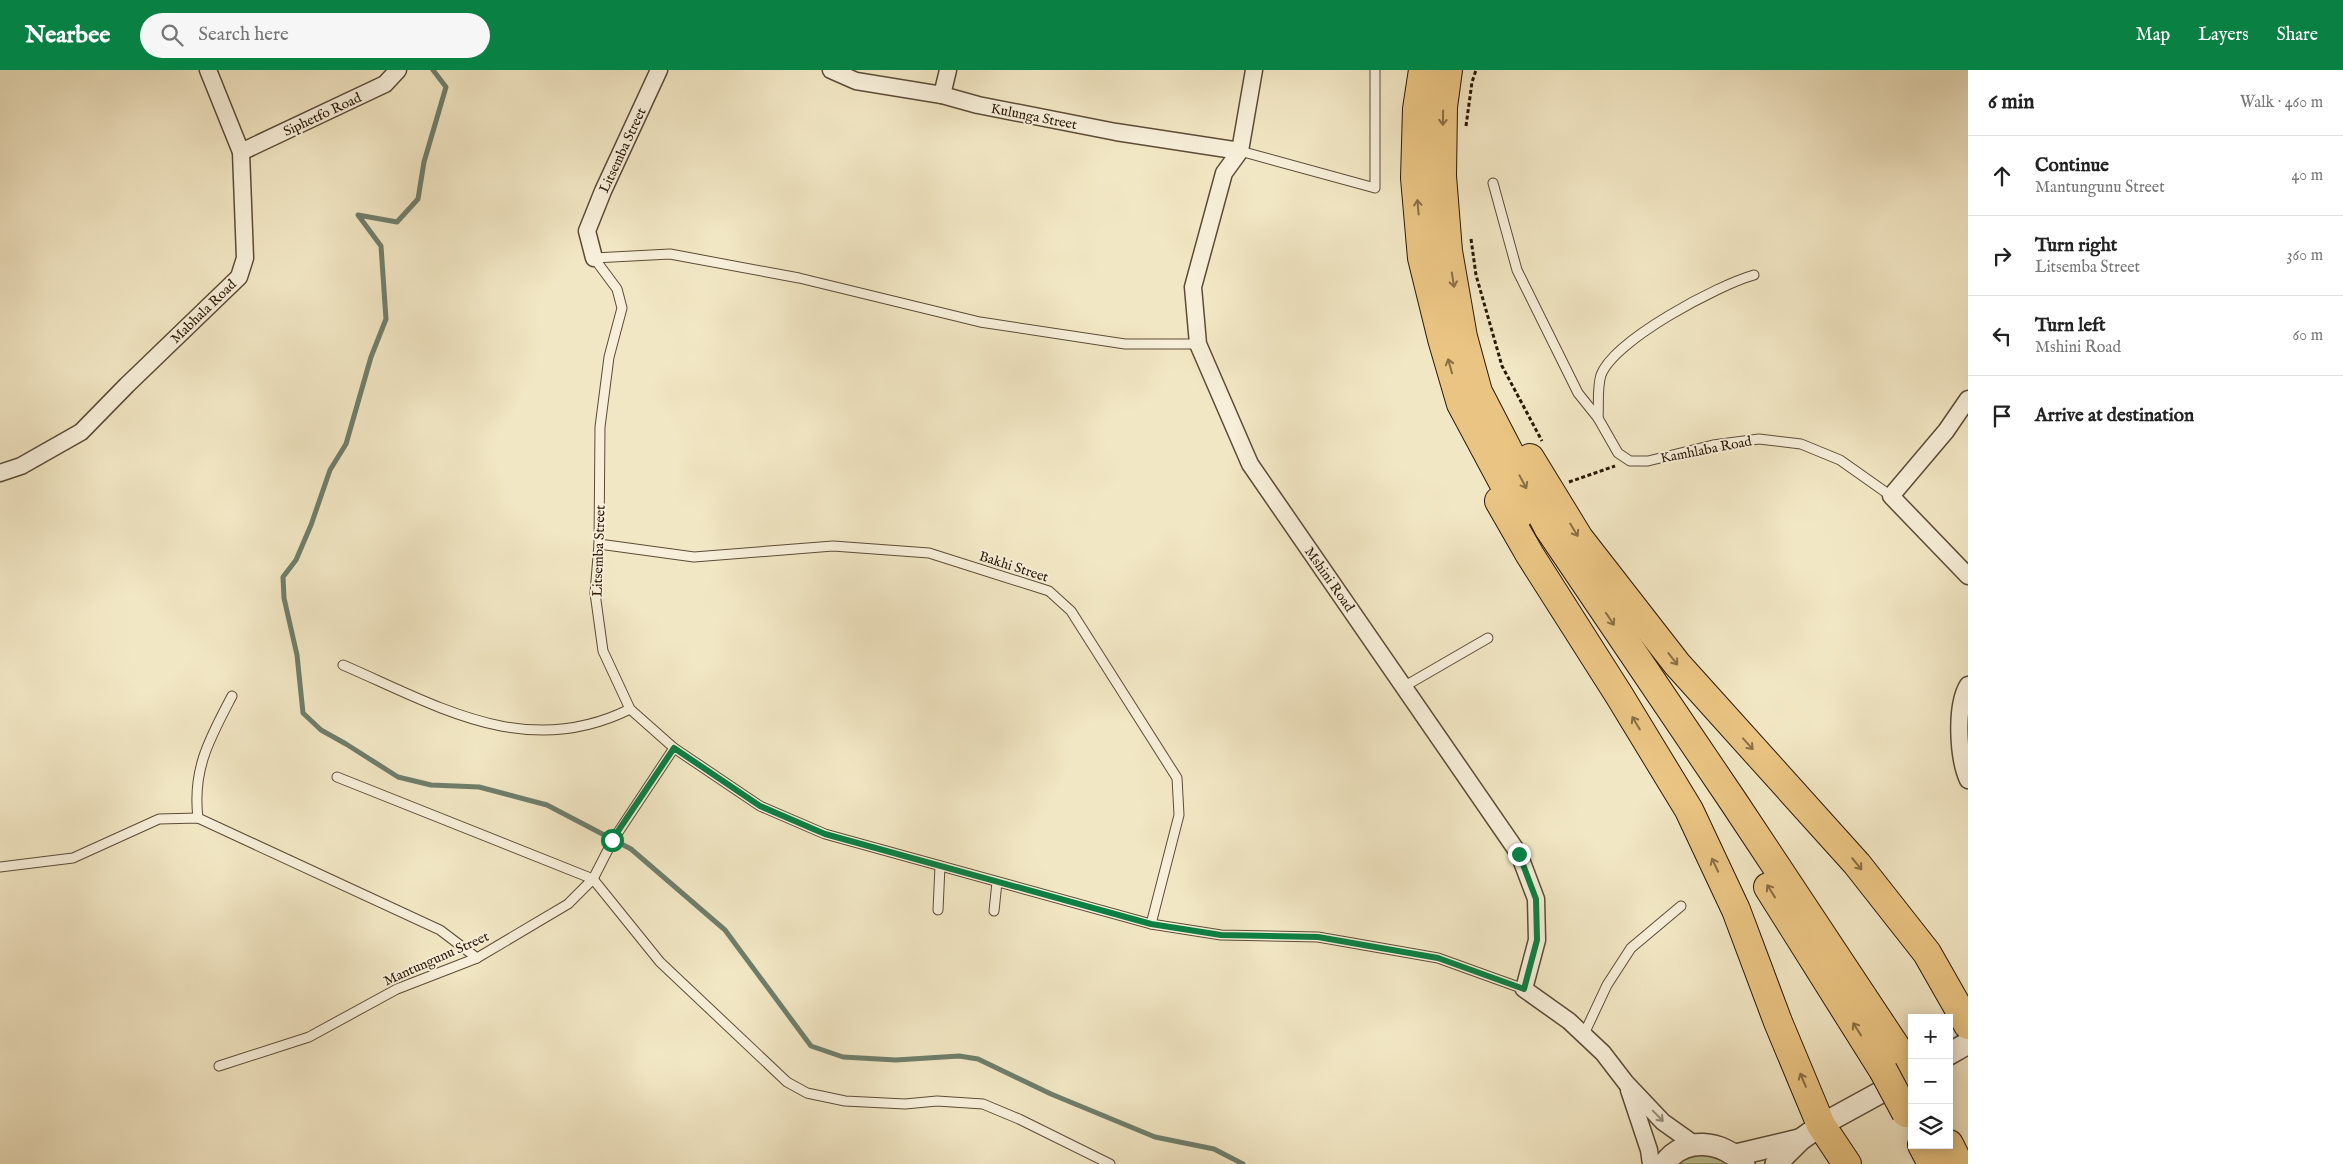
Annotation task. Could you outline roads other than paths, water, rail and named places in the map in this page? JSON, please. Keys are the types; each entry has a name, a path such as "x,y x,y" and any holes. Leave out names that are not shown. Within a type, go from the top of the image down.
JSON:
{"highway":[{"path":"1424,70 1417,109 1415,178 1422,258 1442,339 1482,470 1525,547 1689,810 1736,910 1778,1022 1810,1133 1846,1164"},
{"path":"1448,70 1443,107 1442,176 1448,251 1462,337 1478,392 1549,529 1903,1069 1908,1111"},
{"path":"1462,337 1525,449 1579,538 1678,664 1857,864 1927,953 1968,1025"},
{"path":"1461,404 1498,475 1546,557 1727,821 1903,1069"},
{"path":"1924,1149 1932,1164"},
{"path":"1952,1149 1959,1164"}],"street":[{"name":"Mabhala Road","path":"0,473 20,466 81,432 238,276 245,258 241,152 208,70"},
{"name":"Siphetfo Road","path":"241,152 385,84 398,70"},
{"name":"Litsemba Street","path":"594,258 587,231 603,191 659,70"},
{"name":"Kulunga Street","path":"831,70 856,81 942,94 978,105 1116,132 1240,151"},
{"path":"942,94 948,70"},
{"path":"1240,151 1254,70"},
{"name":"Mshini Road","path":"1240,151 1224,173 1193,287 1198,344 1250,464 1519,854 1536,899 1537,940 1524,989"},
{"path":"1891,496 1946,431 1968,400"},
{"name":"Kamhlaba Road","path":"1891,496 1968,576"},
{"path":"1968,685 1964,691 1959,731 1968,780"},
{"name":"Litsemba Street","path":"1524,989 1569,1020 1603,1053 1626,1083 1663,1122 1694,1144"},
{"path":"1953,1052 1968,1043"},
{"path":"1776,1164 1810,1133 1903,1069"},
{"name":"Litsemba Street","path":"1626,1083 1649,1150 1651,1164"},
{"path":"1664,1164 1680,1149 1694,1144 1709,1144 1723,1148 1740,1160 1810,1133"}],"lane":[{"path":"1240,151 1375,188 1374,70"},
{"path":"1493,183 1516,270 1578,393 1598,418"},
{"path":"594,258 670,254 799,278 980,322 1125,344 1198,344"},
{"name":"Litsemba Street","path":"594,258 617,290 622,308 609,357 600,427 599,544 595,593 603,651 630,709 674,748 760,806 825,834 1151,924 1221,935 1318,937 1438,958 1524,989"},
{"path":"1598,418 1601,376 1611,361 1633,341 1700,296 1754,275"},
{"name":"Kamhlaba Road","path":"1598,418 1618,454 1630,461 1648,461 1713,445 1759,439 1801,444 1840,460 1891,496"},
{"name":"Bakhi Street","path":"599,544 694,557 834,546 929,553 1049,591 1071,611 1177,778 1179,815 1151,924"},
{"path":"1404,686 1488,638"},
{"path":"343,665 427,705 461,717 506,726 543,731 575,729 611,718 630,709"},
{"path":"198,818 195,795 200,768 211,736 232,696"},
{"name":"Mantungunu Street","path":"219,1066 309,1037 397,989 478,958 568,904 593,879 612,840 674,748"},
{"path":"336,777 593,879 660,962 787,1082 807,1093 845,1101 872,1103 936,1101 983,1104 1019,1119 1110,1164"},
{"path":"0,867 73,858 159,819 198,818 440,930 478,958"},
{"path":"938,910 940,866"},
{"path":"994,911 997,882"},
{"path":"1584,1034 1607,984 1631,948 1682,906"}],"waterway":[{"path":"433,70 446,87 424,162 418,199 397,222 358,215 381,246 386,319 371,357 346,444 330,470 311,525 296,560 283,577 284,598 297,655 303,713 321,730 398,777 431,785 479,787 547,805 631,849 725,930 811,1046 843,1057 896,1060 959,1056 978,1059 1051,1094 1155,1137 1214,1149 1243,1164"}]}
